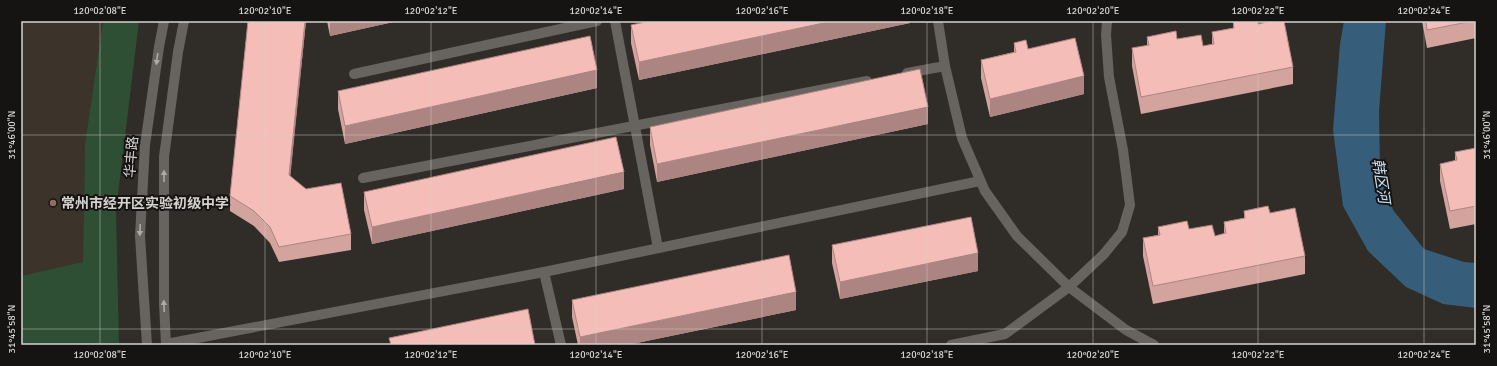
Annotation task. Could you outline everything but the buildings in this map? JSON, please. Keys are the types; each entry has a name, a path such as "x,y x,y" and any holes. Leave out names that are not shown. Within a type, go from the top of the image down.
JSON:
{"street":[{"name":"华丰路","path":"147,345 140,236 145,145 164,21"},
{"path":"184,21 178,52 164,157 164,303 166,345 544,272 980,180"},
{"path":"354,74 597,21"},
{"path":"615,21 658,248"},
{"path":"938,21 945,66 962,138 985,191 1017,236 1069,287 1126,330 1154,345"},
{"path":"951,345 1005,334 1069,287 1104,254 1122,232 1130,205 1123,150 1109,77 1106,35 1107,21"},
{"path":"899,75 945,66"},
{"path":"363,178 875,79"},
{"path":"544,272 561,345"}],"shaded area":[{"name":"常州市经开区实验初级中学","path":"21,21 103,21 85,144 83,262 21,276"}],"green space":[{"path":"103,21 139,21 116,211 119,345 21,345 21,276 83,262 85,144"}],"water":[{"name":"韩区河","path":"1344,21 1386,21 1379,111 1380,172 1393,210 1424,249 1464,262 1476,263 1476,308 1443,304 1406,287 1368,251 1343,206 1333,130 1340,44"}],"place":[{"name":"常州市经开区实验初级中学","path":"53,203"}]}
